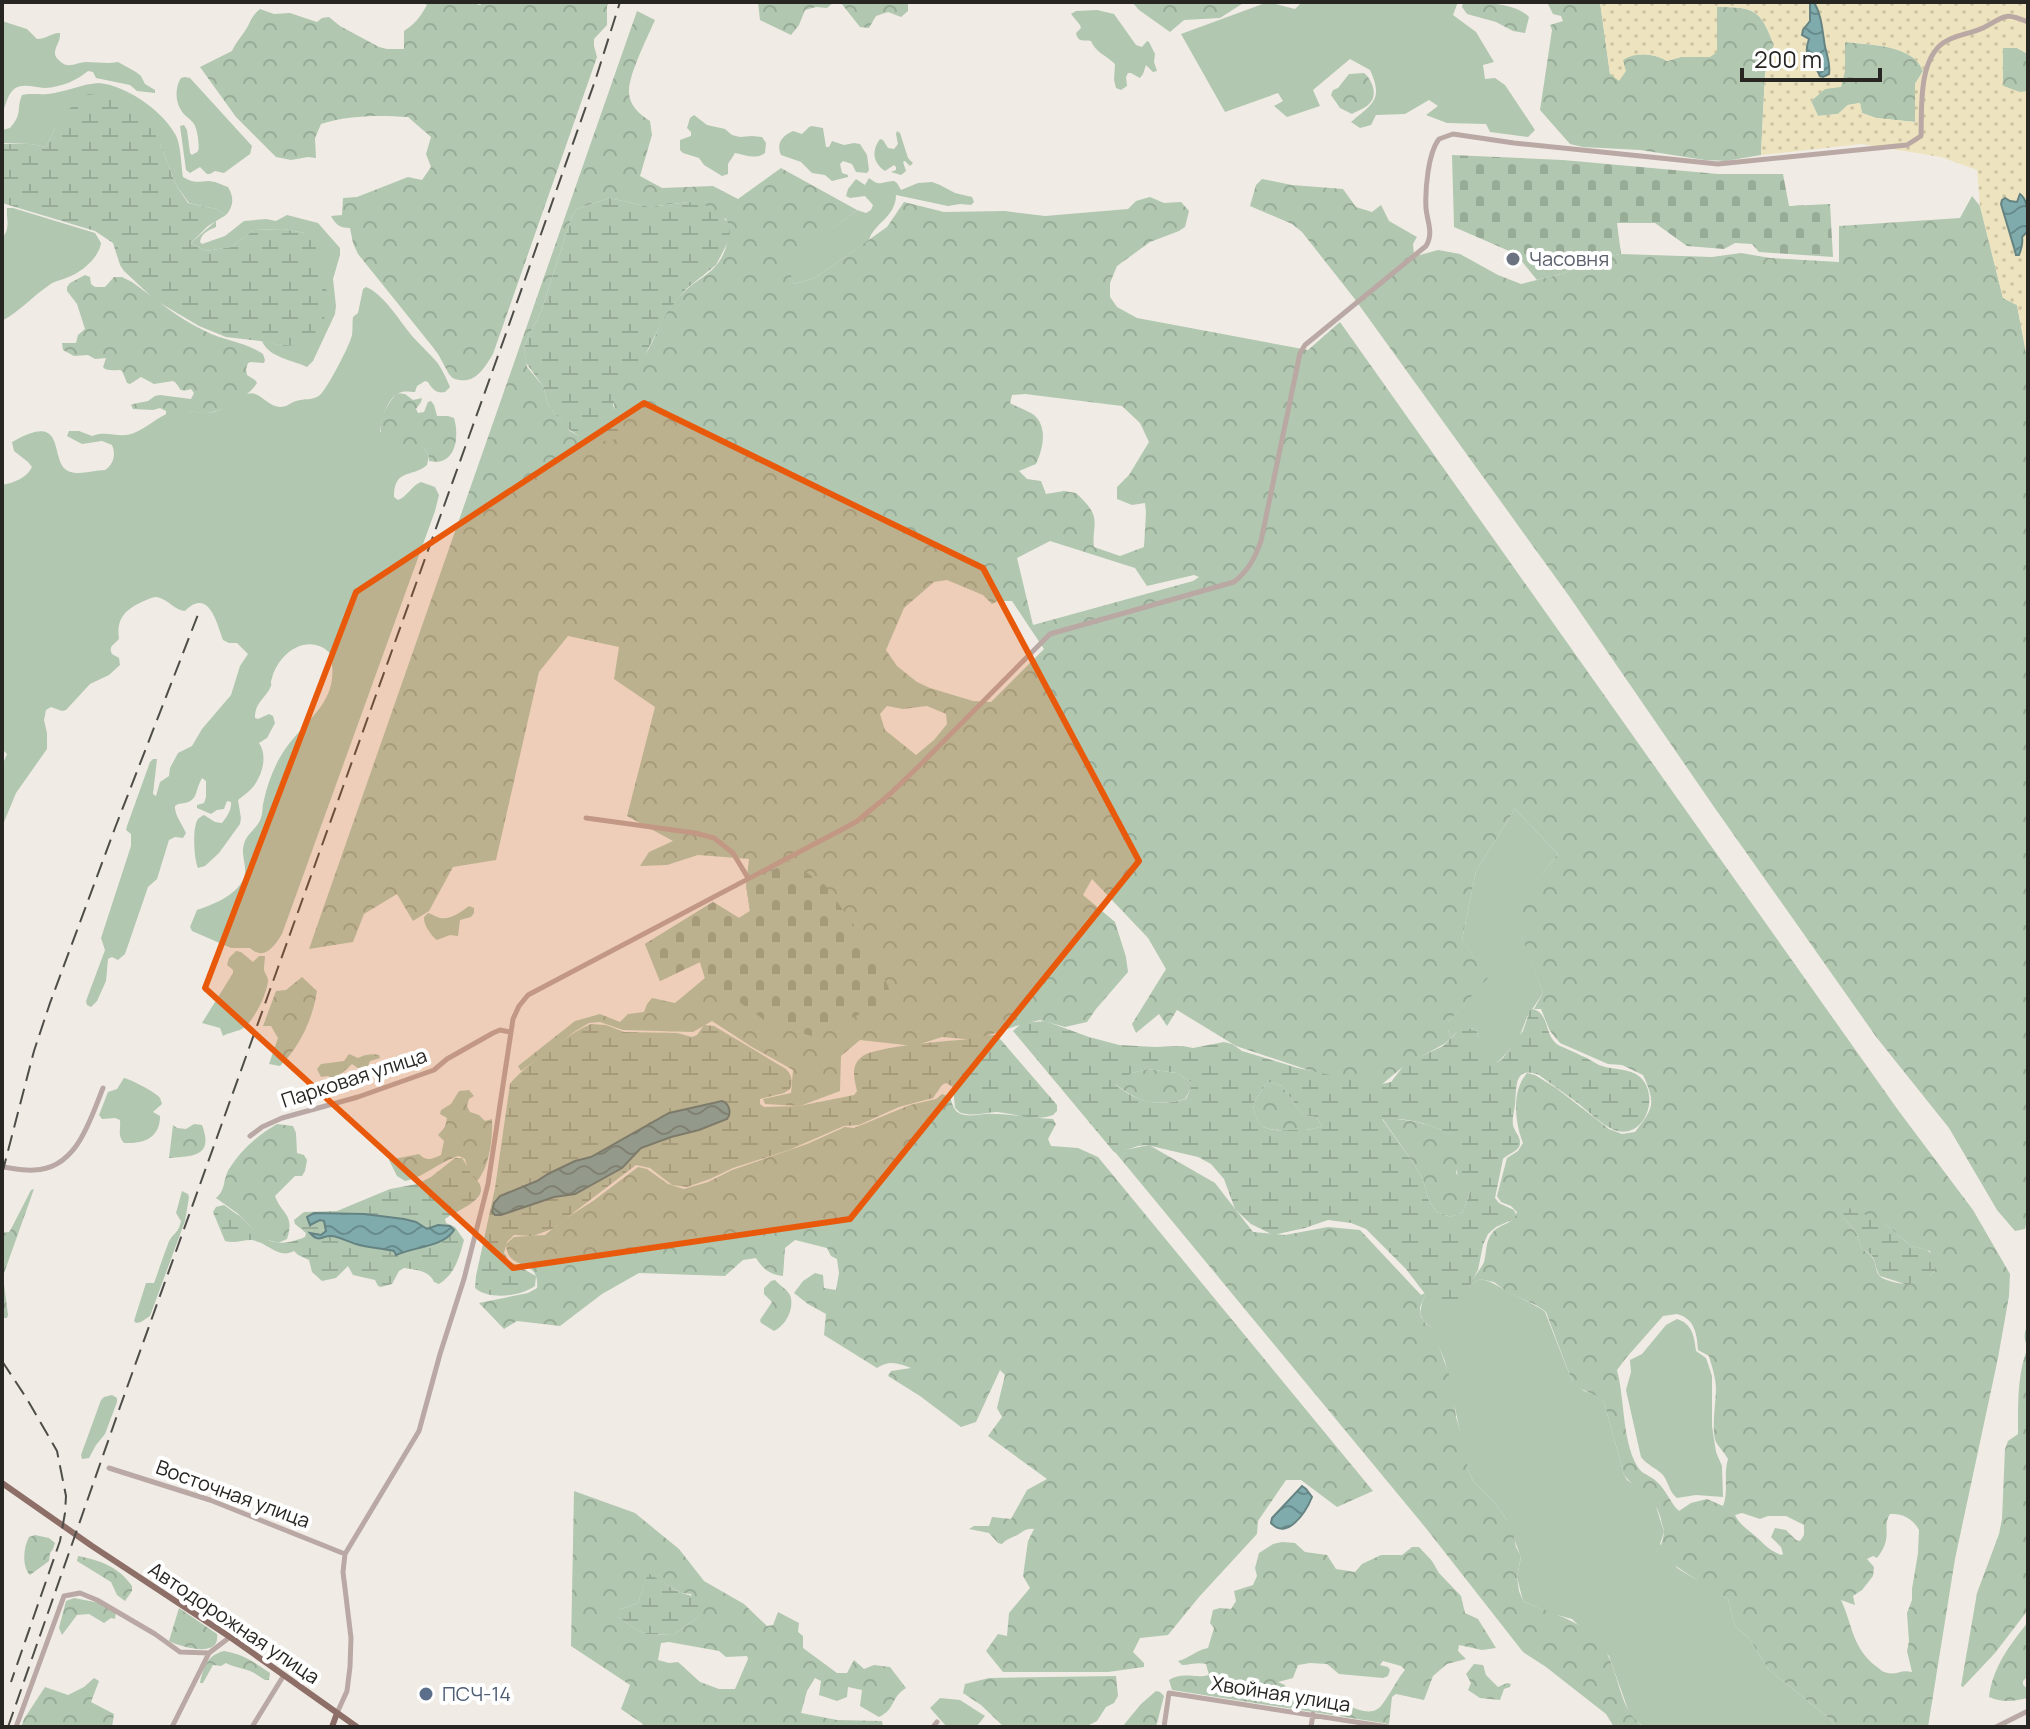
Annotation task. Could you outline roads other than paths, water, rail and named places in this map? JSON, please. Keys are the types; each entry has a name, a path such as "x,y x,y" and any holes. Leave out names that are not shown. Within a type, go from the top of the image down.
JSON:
{"main road":[{"name":"Автодорожная улица","path":"2,1483 357,1727"},
{"path":"332,1727 337,1713"}],"street":[{"path":"337,1713 347,1691 350,1667 351,1638 343,1572 345,1554 419,1431 464,1279 488,1184 513,1019 528,995 856,822 921,764 1050,634 1234,582 1247,569 1261,541 1300,353 1305,345 1430,240 1426,207 1429,169 1432,151 1439,139 1453,134 1718,164 1907,145 1921,136 1922,85 1936,49 1945,41 1983,28 2001,17 2010,15 2028,22"},
{"path":"586,818 714,838 733,853 748,878"},
{"name":"Парковая улица","path":"250,1136 282,1118 358,1097 434,1070 447,1059 493,1033 500,1030 510,1032"},
{"path":"2,1167 44,1169 67,1156 83,1138 103,1088"},
{"name":"Восточная улица","path":"109,1468 210,1500 345,1554"},
{"path":"16,1727 64,1596 80,1593 97,1600 180,1652 209,1653"},
{"path":"172,1727 209,1653 230,1637"},
{"path":"252,1727 284,1675"},
{"name":"Хвойная улица","path":"1164,1727 1169,1693 1388,1727"},
{"path":"1996,1727 2028,1711"},
{"path":"1311,1727 1313,1714"}],"water":[{"path":"1810,2 1814,2 1820,16 1829,61 1829,74 1823,77 1808,55 1809,39 1802,35 1810,21"},
{"path":"2020,194 2027,206 2028,231 2022,237 2019,255 2016,255 2001,204 2005,198 2017,202"},
{"path":"722,1101 729,1108 727,1119 641,1148 622,1168 575,1194 554,1197 501,1215 492,1212 500,1196 575,1161 591,1157 669,1113"},
{"path":"314,1213 364,1214 404,1219 427,1229 438,1225 450,1226 454,1230 443,1240 396,1255 394,1251 335,1237 316,1238 310,1233 321,1235 326,1231 324,1221 310,1225 307,1217"},
{"path":"1302,1486 1312,1497 1305,1510 1289,1527 1277,1528 1271,1523 1272,1518"}],"railway":[{"path":"8,1727 504,339 620,2"},
{"path":"2,1174 34,1051 50,1003 199,612"},
{"path":"2,1361 57,1451 66,1496 60,1541 11,1682"}],"place":[{"name":"Часовня","path":"1513,259"},
{"name":"ПСЧ-14","path":"426,1694"}]}
